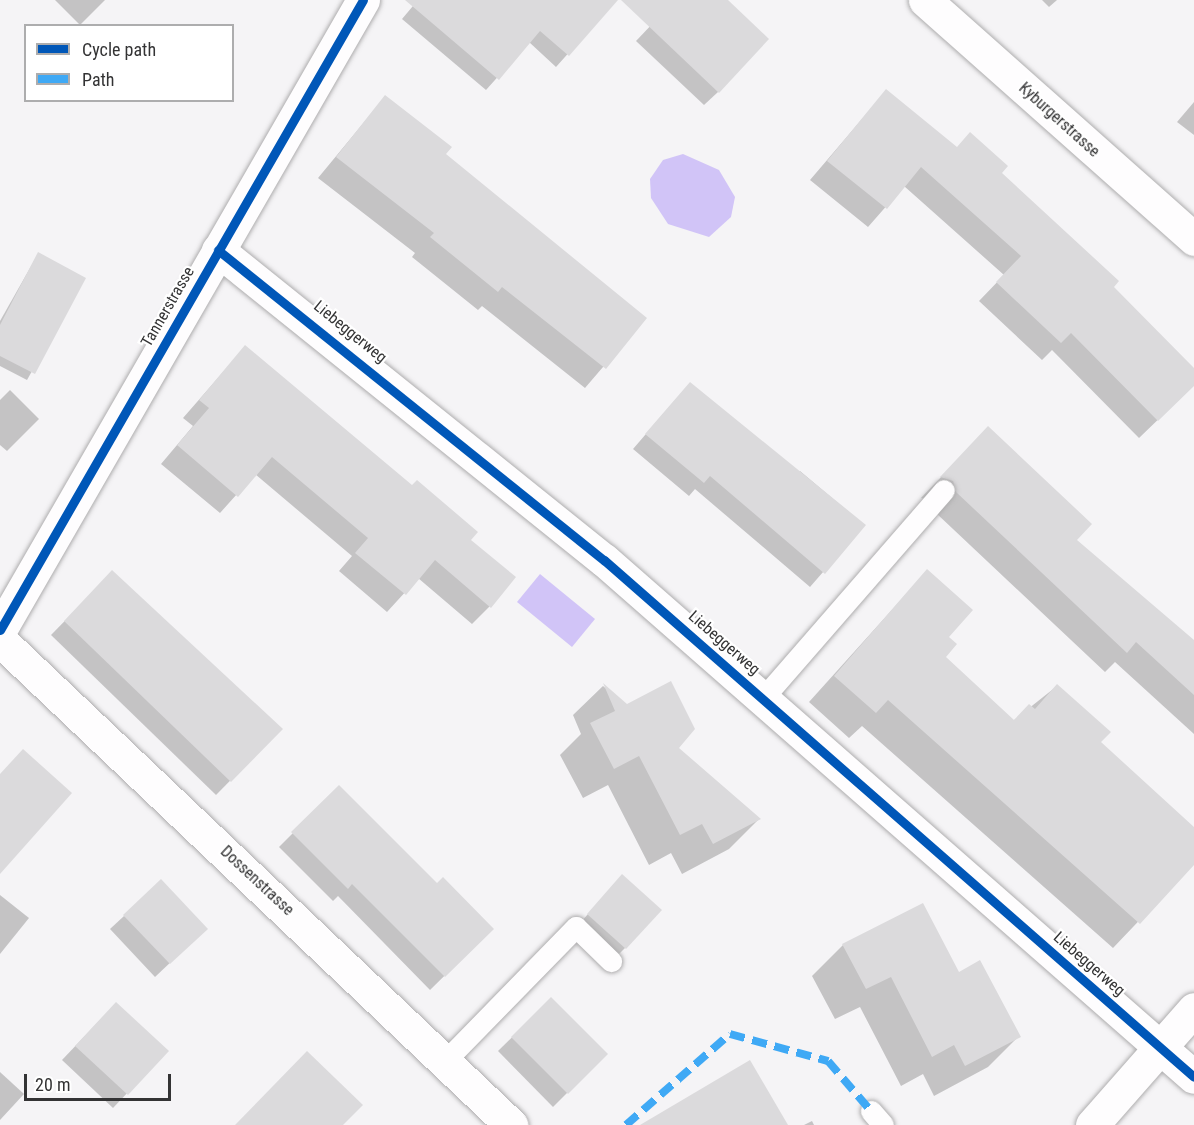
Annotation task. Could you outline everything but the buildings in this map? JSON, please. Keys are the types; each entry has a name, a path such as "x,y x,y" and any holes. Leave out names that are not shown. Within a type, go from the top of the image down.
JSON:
{"street":[{"name":"Tannerstrasse","path":"0,630 363,0"},
{"name":"Kyburgerstrasse","path":"928,1 1194,239"},
{"name":"Liebeggerweg","path":"218,250 451,433 764,697 1194,1077"},
{"name":"Dossenstrasse","path":"0,640 446,1060 511,1125"},
{"path":"1092,1125 1194,1009"}],"lane":[{"path":"764,697 944,490"},
{"path":"446,1060 576,927 611,961"}],"shaded area":[{"path":"683,154 719,170 735,197 731,217 709,237 668,224 651,198 650,179 663,160"},
{"path":"540,574 595,619 572,647 517,602"}],"marked path":[{"path":"626,1125 730,1034 828,1061 871,1111"}],"cycle path":[{"path":"0,630 363,0"},
{"path":"218,250 604,560 1194,1077"}]}
